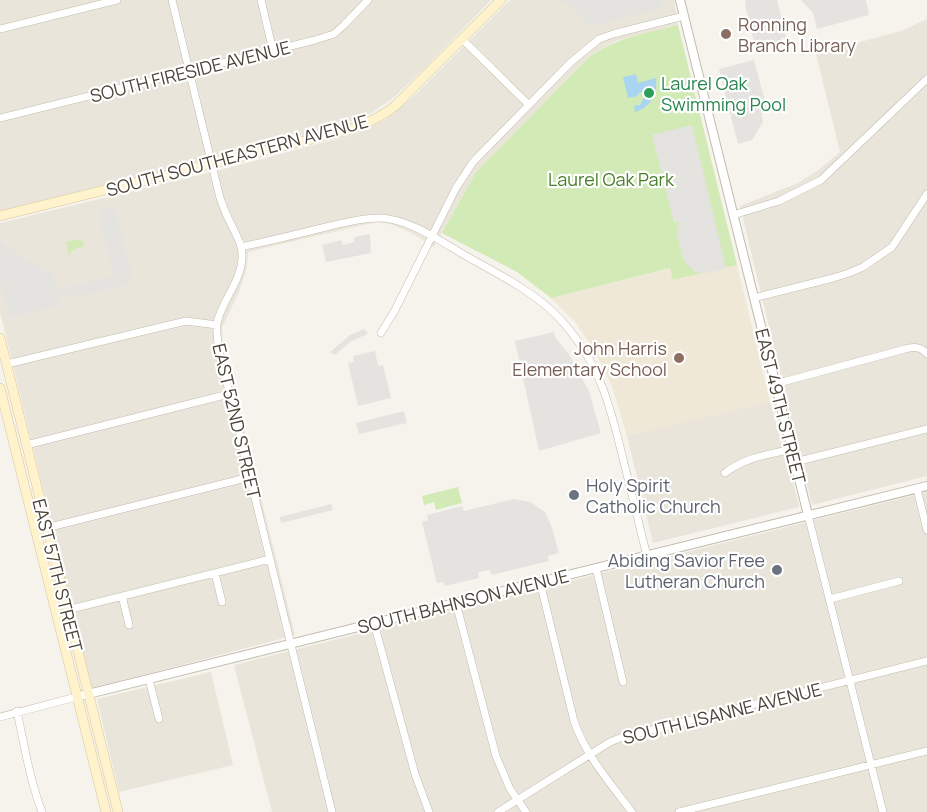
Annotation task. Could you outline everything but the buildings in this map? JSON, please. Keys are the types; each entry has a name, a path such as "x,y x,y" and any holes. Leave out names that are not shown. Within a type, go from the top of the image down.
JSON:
{"main road":[{"name":"SOUTH SOUTHEASTERN AVENUE","path":"0,216 341,132 372,121 395,106 501,0"},
{"name":"EAST 57TH STREET","path":"0,338 118,812"},
{"name":"EAST 57TH STREET","path":"0,388 106,812"}],"street":[{"path":"0,29 117,0"},
{"path":"171,0 225,213 238,236 241,247 368,218 394,220 432,236 528,292 544,304 580,343 605,391 647,556"},
{"path":"261,0 273,51"},
{"name":"SOUTH FIRESIDE AVENUE","path":"0,118 334,34 368,0"},
{"name":"EAST 49TH STREET","path":"680,0 883,812"},
{"path":"381,333 395,310 456,188 473,162 570,63 599,39 684,16"},
{"path":"462,39 529,105"},
{"path":"733,215 779,201 821,180 927,79"},
{"path":"754,298 841,276 863,267 892,247 927,194"},
{"name":"EAST 52ND STREET","path":"241,247 240,272 217,325 219,351 332,812"},
{"path":"6,364 186,321 217,325"},
{"path":"775,384 904,349 916,347 927,354"},
{"path":"26,445 229,394"},
{"path":"795,462 927,429"},
{"path":"725,473 736,464 749,459 792,449"},
{"path":"46,528 250,477"},
{"name":"SOUTH BAHNSON AVENUE","path":"0,717 927,486"},
{"path":"917,489 927,530"},
{"path":"67,610 270,559"},
{"path":"596,568 623,682"},
{"path":"215,573 222,602"},
{"path":"830,599 899,581"},
{"path":"540,582 574,721 582,742 632,812"},
{"path":"122,596 129,625"},
{"path":"456,603 496,756 505,778 526,812"},
{"path":"374,623 415,774 429,812"},
{"name":"SOUTH LISANNE AVENUE","path":"498,812 620,738 927,660"},
{"path":"149,679 159,719"},
{"path":"17,711 42,812"},
{"path":"679,812 927,751"}],"shaded area":[{"path":"0,0 491,0 426,67 393,98 371,113 311,134 0,211"},
{"path":"510,0 674,0 678,25 616,41 588,58 476,172 434,247 410,232 390,224 376,222 248,252 247,267 239,292 222,327 222,340 295,635 92,689 0,312 0,223 220,170 348,136 373,126 387,119 414,96"},
{"path":"561,0 661,0 663,8 589,27 569,3 566,5"},
{"path":"746,0 777,0 786,37 781,38 782,42 757,48 745,5"},
{"path":"801,0 866,0 869,15 817,29 813,13"},
{"path":"927,19 927,476 812,505 740,206 798,183 820,169 840,152 816,54 901,31"},
{"path":"754,60 767,109 761,110 763,122 752,140 738,144 719,69"},
{"path":"692,125 726,268 704,274 695,272 682,255 677,233 679,222 674,222 652,135"},
{"path":"115,206 132,276 127,278 128,285 70,299 69,293 59,296 61,305 10,318 0,279 0,233 2,243 47,272 52,270 57,290 114,276 98,210"},
{"path":"370,234 371,253 326,262 322,245 341,240 343,245 354,242 354,237"},
{"name":"John Harris Elementary School","path":"737,265 770,401 627,436 612,386 594,350 576,323 551,298 671,268 674,280"},
{"path":"364,329 368,333 350,342 335,355 330,352 350,335"},
{"path":"554,332 589,391 601,433 539,451 515,341"},
{"path":"375,351 378,366 383,365 391,398 358,406 348,363 354,362 353,356"},
{"path":"770,401 787,456 799,507 653,543 627,436"},
{"path":"404,411 407,423 359,434 356,423"},
{"path":"927,492 927,812 272,812 234,665"},
{"path":"514,499 530,502 545,512 559,553 548,556 549,561 492,575 490,570 478,572 479,578 445,586 443,582 437,583 422,522 428,520 427,515 462,506 464,511"},
{"path":"331,504 333,510 281,523 280,517"},
{"path":"211,672 233,765 119,792 97,699"}],"green space":[{"name":"Laurel Oak Park","path":"678,25 737,265 673,280 670,268 551,298 517,272 442,233 476,172 588,58 620,41"},
{"path":"79,239 83,241 84,246 73,250 69,256 66,242"},
{"path":"458,487 462,503 436,510 434,502 424,505 422,496"}],"water":[{"name":"Laurel Oak Swimming Pool","path":"636,74 638,83 656,78 656,89 649,103 635,112 634,106 640,105 645,95 640,92 637,96 628,98 623,77"}],"place":[{"name":"Ronning Branch Library","path":"726,34"},
{"name":"Laurel Oak Swimming Pool","path":"649,93"},
{"name":"John Harris Elementary School","path":"679,358"},
{"name":"Holy Spirit Catholic Church","path":"574,495"},
{"name":"Abiding Savior Free Lutheran Church","path":"777,570"}]}
